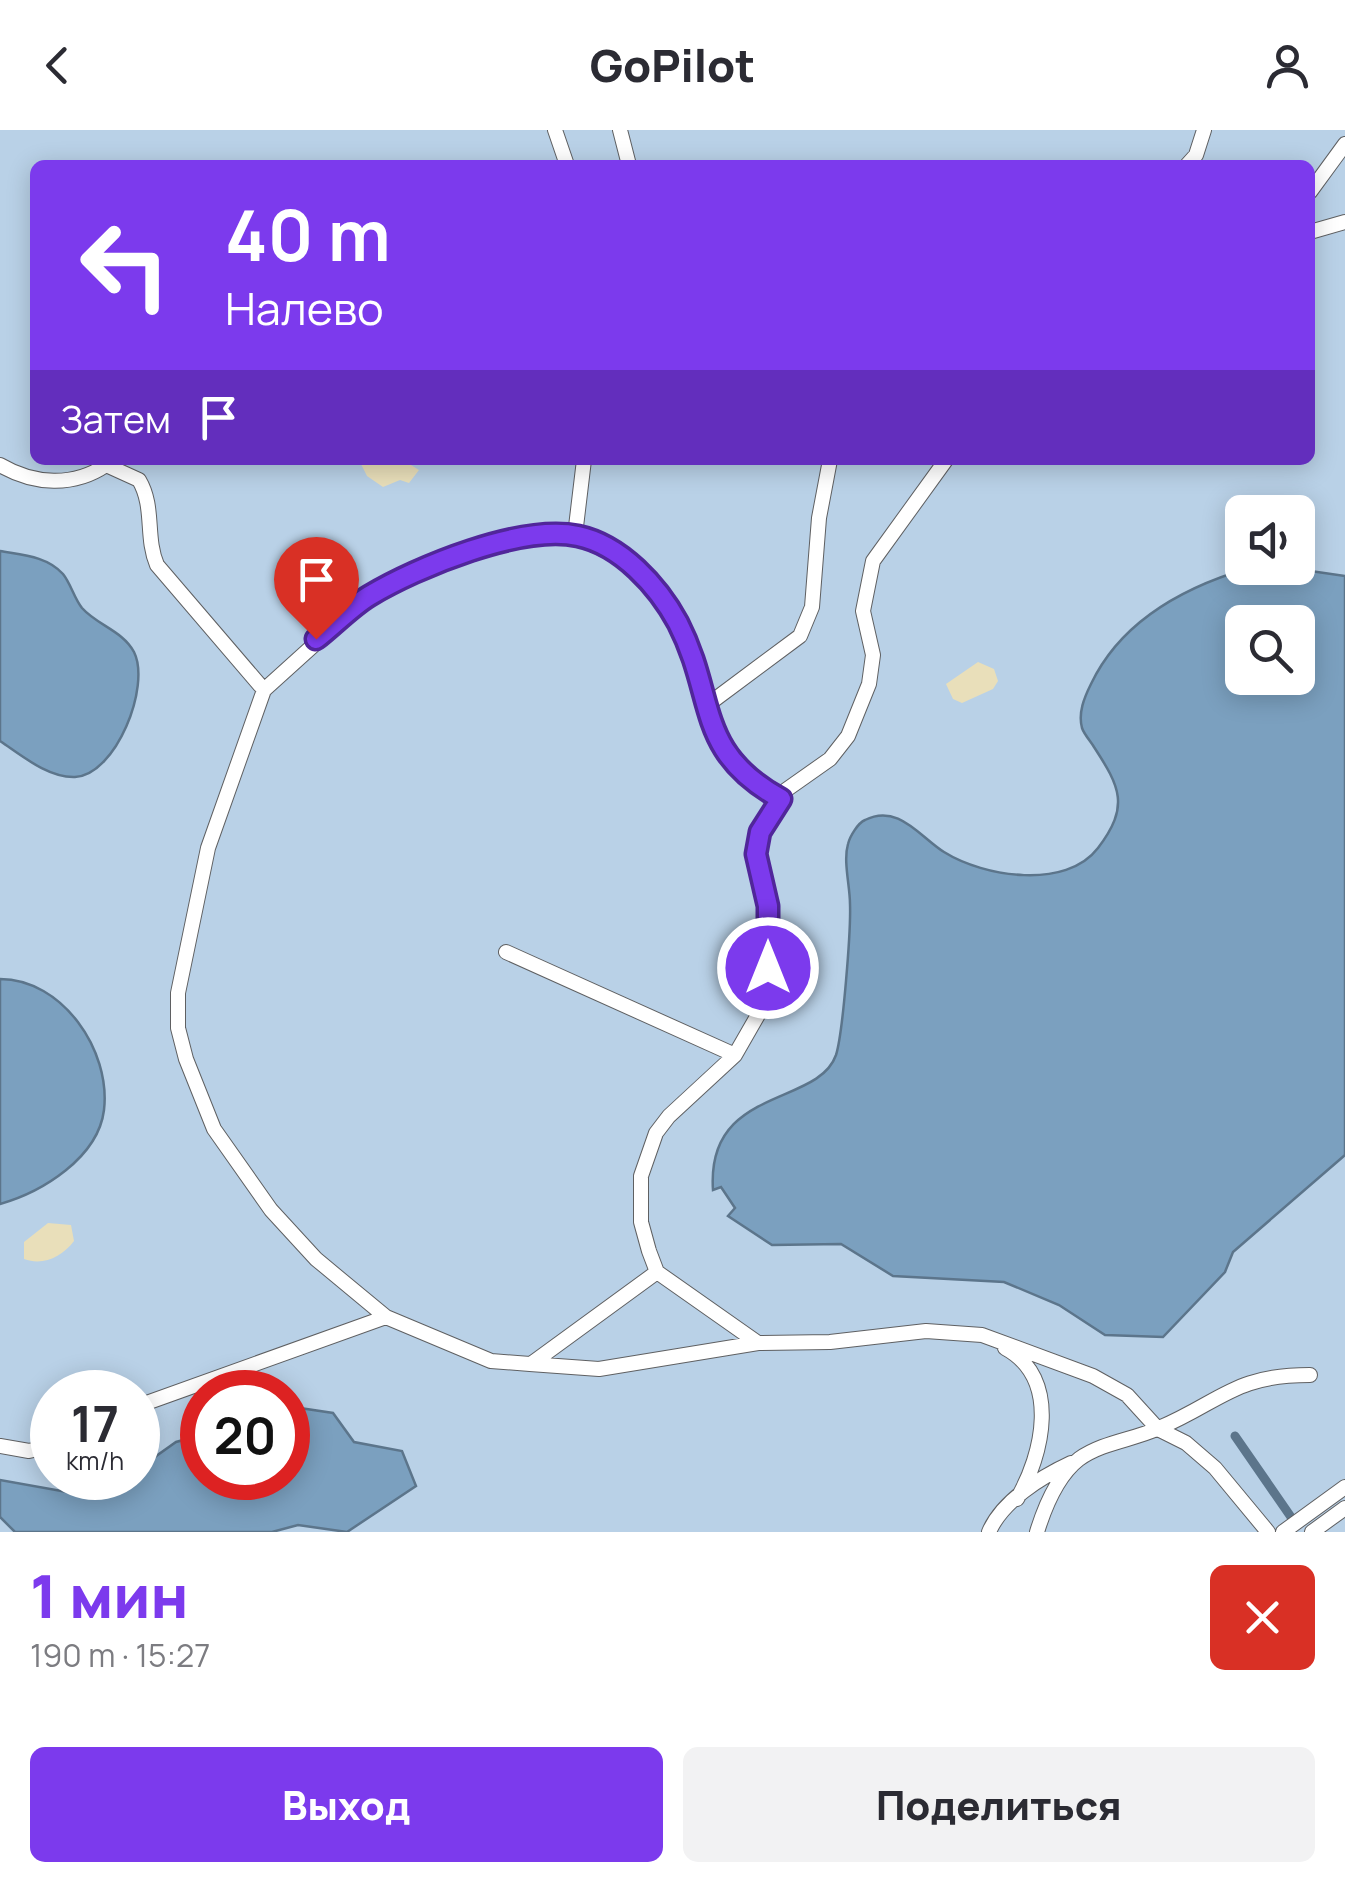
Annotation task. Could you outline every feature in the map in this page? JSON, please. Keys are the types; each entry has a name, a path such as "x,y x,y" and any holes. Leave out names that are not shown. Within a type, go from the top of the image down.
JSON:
{"lane":[{"path":"555,130 566,160"},
{"path":"620,130 629,160"},
{"path":"1191,160 1204,130"},
{"path":"1315,185 1345,144"},
{"path":"1315,231 1345,222"},
{"path":"576,535 583,465"},
{"path":"706,706 800,636 812,608 819,518 829,465"},
{"path":"758,1343 657,1272 640,1202 646,1156 669,1116 735,1055 766,1001 768,906 756,854 760,832 786,790 830,759 848,736 869,684 873,655 863,610 873,561 942,465"},
{"path":"0,466 65,483 106,466 139,480 150,509 149,546 157,566 264,690"},
{"path":"781,799 736,768 721,747 697,666 655,586 604,546 576,535 481,547 418,570 368,596 264,690 208,848 178,994 178,1028 214,1130 238,1168 316,1259 386,1318 491,1361 599,1369 758,1343 830,1342 926,1331 982,1335 1093,1376 1127,1395 1158,1429 1186,1443 1215,1468 1268,1532"},
{"path":"506,952 735,1055"},
{"path":"530,1364 657,1272"},
{"path":"160,1398 386,1318"},
{"path":"982,1335 1015,1353 1031,1372 1040,1396 1041,1447 1036,1468 1018,1499"},
{"path":"989,1532 994,1519 1043,1476 1114,1442 1158,1429 1242,1383 1270,1375 1310,1375"},
{"path":"0,1446 30,1451"},
{"path":"1037,1532 1057,1482 1080,1459"},
{"path":"1282,1532 1345,1487"},
{"path":"1312,1532 1345,1508"}],"shaded area":[{"path":"0,130 1345,130 1345,1532 0,1532"},
{"path":"0,551 34,557 57,568 82,608 134,652 138,686 134,706 116,746 90,772 75,777 55,774 0,741"},
{"path":"1315,572 1345,576 1345,1155 1233,1252 1225,1272 1163,1337 1105,1335 1059,1305 1004,1282 893,1276 841,1244 772,1245 728,1216 735,1208 721,1187 713,1190 716,1156 727,1132 744,1115 825,1071 836,1055 849,935 847,851 857,827 877,816 898,819 961,861 1002,873 1046,874 1084,861 1108,833 1118,808 1115,785 1082,728 1082,706 1091,684 1119,642 1137,625 1201,585 1225,576 1225,585 1315,585"},
{"path":"0,979 23,982 43,991 78,1022 99,1064 104,1110 100,1127 80,1158 50,1182 0,1204"},
{"path":"310,1410 333,1413 354,1442 402,1451 416,1486 347,1532 298,1525 272,1532 15,1532 0,1517 0,1480 30,1485 30,1500 160,1500 160,1453 180,1441 180,1500 310,1500"}],"sand":[{"path":"362,465 411,465 419,470 409,483 400,480 383,487 367,476"},
{"path":"978,662 994,669 998,681 993,689 962,703 953,699 946,684"},
{"path":"48,1223 71,1225 74,1241 52,1259 24,1259 24,1242"}],"waterway":[{"path":"1235,1436 1291,1517"}],"route":[{"path":"316,639 368,596 418,570 481,547 576,535 604,546 628,562 655,586 677,622 697,666 711,726 721,747 736,768 781,799 760,832 756,854 768,906 768,968"}]}
